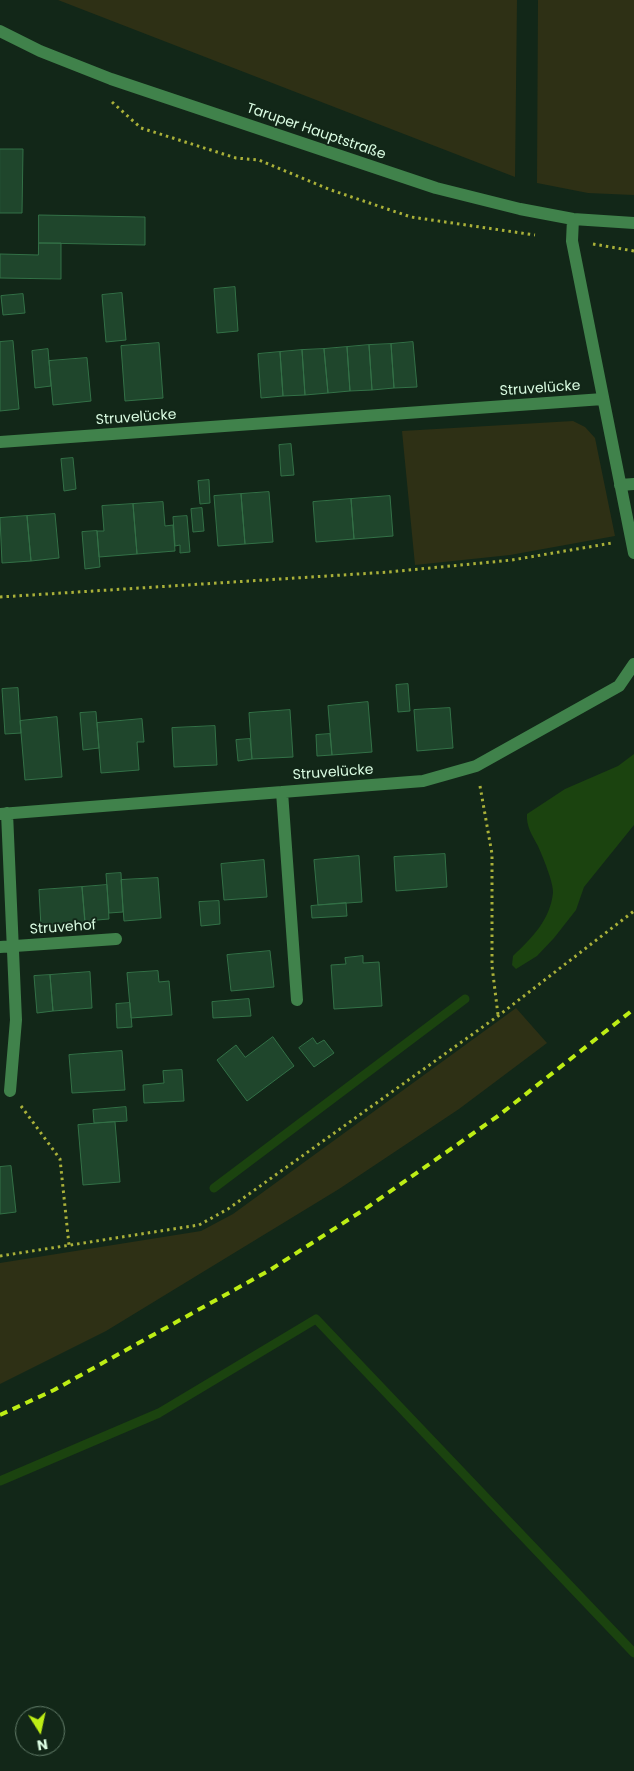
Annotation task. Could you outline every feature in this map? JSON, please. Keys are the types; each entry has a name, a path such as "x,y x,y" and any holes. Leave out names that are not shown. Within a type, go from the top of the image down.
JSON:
{"street":[{"name":"Taruper Hauptstraße","path":"0,30 40,51 111,79 436,188 573,219 634,223"},
{"name":"Struvelücke","path":"573,219 572,241 633,546"},
{"name":"Struvelücke","path":"0,442 604,399"},
{"path":"620,485 634,484"},
{"name":"Struvelücke","path":"3,814 422,781 476,766 619,686 634,664"},
{"path":"282,792 297,1000"},
{"name":"Struvehof","path":"3,814 6,947 16,1020 10,1091"},
{"name":"Struvehof","path":"6,947 116,939"}],"path":[{"path":"107,97 141,128 236,158 259,160 330,190 410,217 536,235"},
{"path":"572,241 634,251"},
{"path":"0,597 389,572 633,546"},
{"path":"476,766 492,854 492,966 498,1016"},
{"path":"0,1256 199,1224 228,1209 498,1016 634,911"},
{"path":"10,1091 60,1159 69,1245"}],"shaded area":[{"path":"58,0 517,0 515,177"},
{"path":"538,0 634,0 634,195 588,193 537,183"},
{"path":"573,421 585,427 595,438 615,536 510,555 415,565 402,431"},
{"path":"634,754 634,825 584,887 576,910 554,938 537,956 516,969 512,965 513,956 539,928 548,912 553,893 547,869 528,826 527,814 565,789 618,766"},
{"path":"516,1008 547,1043 459,1109 339,1189 106,1331 0,1384 0,1263 201,1231 233,1214"}],"building":[{"path":"0,149 23,149 22,213 0,213"},
{"path":"39,215 145,217 145,245 39,243"},
{"path":"39,243 61,243 61,279 0,278 0,254 38,255"},
{"path":"235,287 238,331 217,333 214,289"},
{"path":"122,293 126,340 106,342 102,295"},
{"path":"23,294 25,313 3,315 1,296"},
{"path":"13,341 19,409 0,411 0,342"},
{"path":"413,342 417,387 394,388 391,344"},
{"path":"159,343 163,398 125,401 121,346"},
{"path":"391,344 394,388 372,390 369,345"},
{"path":"369,345 372,390 350,391 347,347"},
{"path":"347,347 350,391 328,393 324,349"},
{"path":"48,349 51,386 35,388 32,351"},
{"path":"324,349 328,393 305,395 302,350"},
{"path":"302,350 305,395 283,396 280,352"},
{"path":"280,352 283,396 261,398 258,354"},
{"path":"87,358 91,401 53,405 49,361"},
{"path":"291,444 294,475 281,476 279,445"},
{"path":"73,458 76,489 64,491 61,459"},
{"path":"209,480 210,503 200,504 198,481"},
{"path":"269,492 273,542 245,544 241,494"},
{"path":"241,494 245,544 218,546 214,496"},
{"path":"390,496 393,536 354,539 351,499"},
{"path":"351,499 354,539 316,542 313,502"},
{"path":"163,502 165,526 173,525 175,551 137,554 133,504"},
{"path":"133,504 137,554 99,557 97,531 104,531 102,506"},
{"path":"202,508 204,531 193,532 191,509"},
{"path":"55,514 59,558 31,561 27,516"},
{"path":"27,516 31,561 2,563 0,518"},
{"path":"187,516 190,552 180,553 180,545 175,546 173,517"},
{"path":"97,531 100,567 85,569 82,532"},
{"path":"408,684 410,711 398,712 396,685"},
{"path":"18,688 21,733 5,734 2,689"},
{"path":"368,702 372,752 332,755 328,706"},
{"path":"450,708 453,748 417,751 414,710"},
{"path":"290,710 293,757 252,759 249,713"},
{"path":"96,712 99,748 83,750 80,713"},
{"path":"57,717 62,777 25,780 20,721"},
{"path":"142,719 144,742 137,742 139,770 101,773 97,723"},
{"path":"215,726 217,765 174,767 172,728"},
{"path":"330,734 332,755 317,756 316,735"},
{"path":"250,739 252,759 238,761 236,740"},
{"path":"445,854 447,887 396,891 394,857"},
{"path":"359,856 362,902 318,905 314,860"},
{"path":"264,860 267,897 224,900 221,864"},
{"path":"121,873 123,912 109,913 106,874"},
{"path":"158,878 161,918 124,921 121,880"},
{"path":"107,885 109,919 85,921 82,887"},
{"path":"82,887 85,924 41,927 39,890"},
{"path":"219,901 220,924 201,926 199,902"},
{"path":"346,903 347,916 312,918 311,906"},
{"path":"270,951 274,987 231,991 227,955"},
{"path":"363,956 363,963 379,962 382,1006 334,1009 331,965 346,964 345,958"},
{"path":"158,971 159,982 169,981 172,1015 131,1018 127,973"},
{"path":"90,972 92,1008 53,1011 50,975"},
{"path":"50,975 53,1011 37,1013 34,976"},
{"path":"249,999 251,1016 213,1018 212,1002"},
{"path":"130,1003 132,1027 117,1028 116,1004"},
{"path":"273,1037 294,1066 247,1101 217,1060 236,1045 245,1057"},
{"path":"313,1038 317,1044 324,1040 334,1053 314,1067 299,1048"},
{"path":"122,1051 125,1090 72,1093 69,1055"},
{"path":"182,1070 184,1101 144,1103 143,1085 164,1083 163,1071"},
{"path":"126,1107 127,1121 94,1123 93,1110"},
{"path":"115,1122 120,1182 83,1185 78,1125"},
{"path":"11,1166 16,1212 0,1214 0,1167"}],"waterway":[{"path":"214,1188 465,999"},
{"path":"0,1481 159,1413 316,1319 634,1653"}],"railway":[{"path":"0,1415 54,1390 270,1270 365,1209 498,1116 634,1009"}]}
